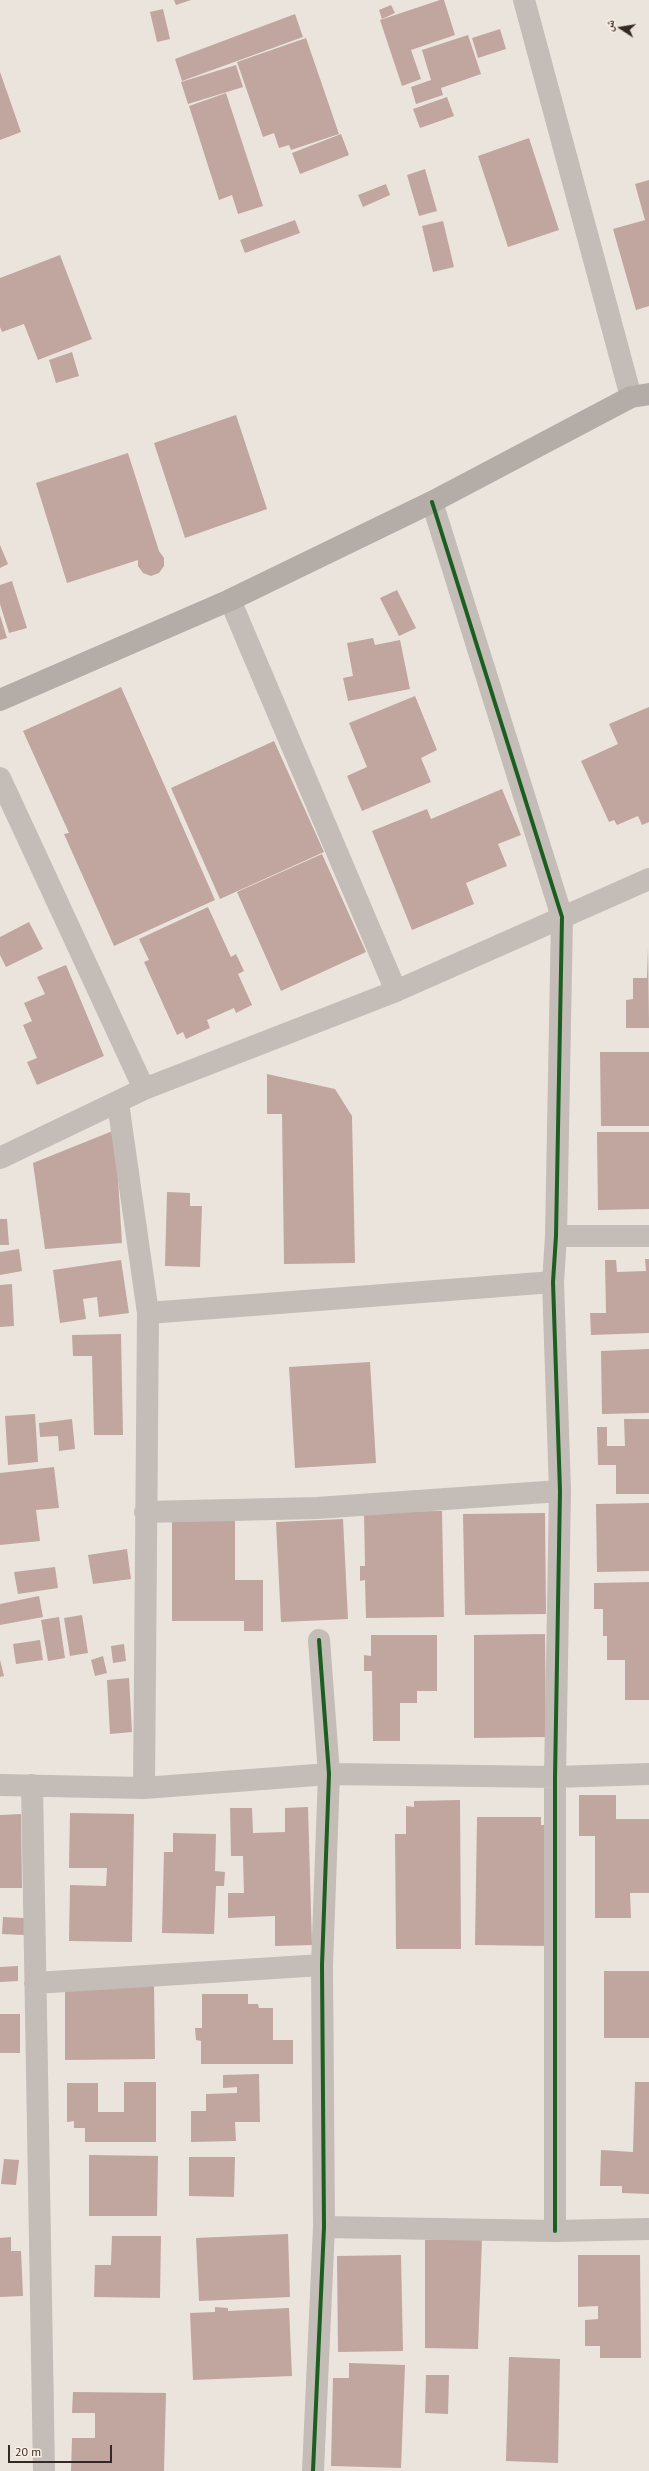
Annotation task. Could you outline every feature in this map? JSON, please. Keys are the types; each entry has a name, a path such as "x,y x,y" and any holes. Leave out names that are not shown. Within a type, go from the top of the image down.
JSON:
{"street":[{"path":"0,700 230,600 432,502 640,396 524,0"},
{"path":"432,502 562,917 556,1236 553,1282 560,1491 555,1777 554,2231"},
{"path":"230,600 396,991"},
{"path":"0,778 144,1089"},
{"path":"0,1158 118,1103 144,1089 396,991 649,879"},
{"path":"118,1103 148,1313 145,1512 144,1788"},
{"path":"556,1236 649,1236"},
{"path":"148,1313 553,1282"},
{"path":"145,1512 316,1508 560,1491"},
{"path":"313,2471 324,2227 322,1965 329,1774 319,1640"},
{"path":"0,1785 144,1788 329,1774 555,1777 649,1774"},
{"path":"32,1785 44,2471"},
{"path":"35,1983 322,1965"},
{"path":"324,2227 554,2231 649,2229"}],"building":[{"path":"174,0 191,0 176,5"},
{"path":"444,0 455,35 411,50 421,79 402,86 380,20"},
{"path":"391,5 395,13 382,19 379,10"},
{"path":"163,9 170,39 157,42 150,12"},
{"path":"295,14 303,37 182,81 175,59"},
{"path":"500,29 506,49 478,58 472,38"},
{"path":"468,35 481,74 441,88 443,95 416,104 411,87 431,80 422,50"},
{"path":"306,38 339,134 291,150 289,145 279,148 274,133 263,137 237,62"},
{"path":"236,65 243,87 188,104 181,82"},
{"path":"0,72 21,132 0,140"},
{"path":"226,93 263,206 238,214 232,195 219,200 189,106"},
{"path":"447,97 454,116 420,128 413,109"},
{"path":"341,134 349,155 300,174 292,153"},
{"path":"529,138 559,230 508,247 478,156"},
{"path":"425,169 437,211 419,216 407,175"},
{"path":"649,180 649,306 636,310 613,229 645,220 635,184"},
{"path":"386,184 390,195 363,207 358,195"},
{"path":"295,220 300,233 245,253 240,240"},
{"path":"443,221 454,267 433,272 422,226"},
{"path":"60,255 92,339 38,360 24,324 2,332 0,327 0,278"},
{"path":"72,352 79,376 56,383 49,360"},
{"path":"236,415 267,509 185,538 154,443"},
{"path":"128,453 159,551 164,558 164,566 159,573 151,576 143,573 138,566 138,560 67,583 36,483"},
{"path":"0,545 8,564 0,568"},
{"path":"12,581 27,628 9,633 0,604 0,585"},
{"path":"397,590 416,628 399,636 380,598"},
{"path":"0,615 7,638 0,640"},
{"path":"373,638 375,645 400,640 410,689 348,701 343,678 353,676 347,643"},
{"path":"121,687 215,900 114,946 64,834 69,833 23,731"},
{"path":"415,696 437,750 421,758 431,782 362,811 347,776 367,767 349,723"},
{"path":"649,707 649,822 642,825 638,816 617,825 614,820 609,822 581,761 618,744 609,724"},
{"path":"274,741 324,852 220,899 171,788"},
{"path":"502,789 521,835 498,844 507,866 466,883 474,904 412,930 372,831 427,809 431,819"},
{"path":"322,854 366,952 281,991 237,892"},
{"path":"208,907 231,957 236,954 244,971 238,974 252,1005 236,1013 234,1008 207,1020 210,1028 186,1039 183,1032 177,1035 144,962 149,960 139,939"},
{"path":"29,922 43,949 6,967 0,955 0,937"},
{"path":"648,948 649,1028 626,1028 626,1000 633,999 633,978 647,978"},
{"path":"66,965 104,1056 37,1085 27,1062 37,1058 23,1025 32,1021 24,1003 45,994 37,977"},
{"path":"600,1052 649,1052 649,1126 601,1126"},
{"path":"267,1074 335,1089 352,1116 355,1263 284,1264 282,1114 267,1114"},
{"path":"115,1130 122,1243 45,1249 33,1163"},
{"path":"597,1132 649,1132 649,1209 598,1210"},
{"path":"167,1192 190,1193 190,1206 202,1206 200,1267 165,1266"},
{"path":"0,1219 7,1219 9,1245 0,1245"},
{"path":"19,1249 22,1271 0,1275 0,1252"},
{"path":"645,1259 649,1259 649,1333 591,1335 590,1313 606,1313 605,1260 616,1260 617,1272 646,1271"},
{"path":"121,1260 129,1313 99,1317 97,1297 83,1299 86,1319 60,1323 53,1270"},
{"path":"12,1284 14,1326 0,1327 0,1285"},
{"path":"121,1334 123,1435 94,1435 92,1356 73,1356 72,1335"},
{"path":"649,1349 649,1413 602,1414 601,1351"},
{"path":"370,1362 376,1463 295,1468 289,1367"},
{"path":"35,1414 38,1462 8,1465 5,1416"},
{"path":"72,1419 75,1449 59,1451 58,1436 40,1437 39,1423"},
{"path":"624,1419 649,1419 649,1494 616,1494 616,1465 598,1465 597,1427 607,1427 607,1446 625,1446"},
{"path":"54,1467 59,1508 36,1510 40,1541 0,1545 0,1473"},
{"path":"649,1503 649,1571 597,1572 596,1504"},
{"path":"442,1511 444,1617 366,1618 365,1580 360,1581 360,1566 365,1566 364,1512"},
{"path":"545,1513 546,1614 465,1615 463,1514"},
{"path":"172,1518 235,1518 235,1580 263,1580 263,1631 244,1631 244,1621 172,1621"},
{"path":"343,1519 348,1619 281,1622 276,1522"},
{"path":"127,1549 131,1579 93,1584 88,1555"},
{"path":"55,1567 58,1588 18,1594 14,1572"},
{"path":"649,1582 649,1700 625,1700 625,1660 607,1660 607,1636 603,1636 603,1609 594,1609 594,1583"},
{"path":"39,1596 43,1617 0,1625 0,1604"},
{"path":"82,1615 88,1653 70,1656 64,1618"},
{"path":"59,1617 65,1658 48,1661 41,1620"},
{"path":"545,1634 546,1737 474,1738 474,1635"},
{"path":"371,1635 437,1635 437,1691 417,1691 417,1703 400,1703 400,1741 373,1741 372,1671 364,1671 364,1655 371,1656"},
{"path":"40,1640 43,1660 16,1664 13,1644"},
{"path":"124,1644 126,1661 113,1663 111,1646"},
{"path":"103,1656 107,1673 95,1676 91,1660"},
{"path":"0,1660 4,1676 0,1677"},
{"path":"129,1678 132,1732 110,1734 107,1680"},
{"path":"579,1795 616,1795 616,1819 649,1819 649,1893 630,1893 631,1918 595,1918 595,1836 579,1836"},
{"path":"460,1800 461,1949 396,1949 395,1834 406,1834 406,1806 414,1807 414,1801"},
{"path":"308,1807 312,1945 275,1946 275,1916 228,1918 228,1893 244,1893 243,1856 231,1856 230,1808 252,1808 253,1833 285,1832 285,1808"},
{"path":"70,1813 134,1814 132,1942 69,1941 70,1885 106,1886 107,1868 69,1868"},
{"path":"21,1814 22,1888 0,1888 0,1815"},
{"path":"477,1817 541,1817 541,1825 548,1825 546,1946 475,1945"},
{"path":"173,1833 216,1834 215,1871 225,1872 224,1886 216,1886 214,1934 162,1933 164,1852 173,1852"},
{"path":"3,1917 25,1918 24,1935 2,1934"},
{"path":"18,1966 18,1981 0,1982 0,1967"},
{"path":"604,1971 649,1971 649,2038 604,2038"},
{"path":"154,1985 155,2059 65,2060 65,1986"},
{"path":"202,1994 248,1994 248,2004 258,2004 259,2008 273,2008 273,2040 293,2040 293,2064 201,2064 201,2041 196,2040 195,2028 202,2028"},
{"path":"0,2014 20,2014 20,2053 0,2053"},
{"path":"259,2074 260,2122 235,2122 236,2141 191,2142 191,2111 206,2111 206,2094 237,2093 237,2087 223,2088 223,2075"},
{"path":"124,2082 156,2082 156,2142 85,2142 85,2128 74,2128 74,2121 67,2122 67,2083 98,2083 98,2112 124,2112"},
{"path":"635,2082 649,2082 649,2194 622,2193 622,2186 600,2186 601,2150 633,2152"},
{"path":"89,2155 158,2156 157,2216 89,2216"},
{"path":"189,2157 235,2157 234,2197 189,2196"},
{"path":"4,2159 19,2160 16,2185 1,2184"},
{"path":"288,2234 290,2297 199,2301 196,2238"},
{"path":"112,2236 161,2236 160,2298 94,2297 95,2265 111,2265"},
{"path":"11,2237 11,2251 21,2251 23,2296 0,2297 0,2238"},
{"path":"482,2239 478,2349 425,2348 425,2240"},
{"path":"401,2255 403,2351 338,2352 337,2256"},
{"path":"578,2255 640,2255 641,2358 600,2358 600,2346 585,2346 585,2320 598,2319 598,2306 578,2307"},
{"path":"215,2307 228,2308 228,2311 289,2308 292,2376 193,2380 190,2313 215,2312"},
{"path":"509,2357 560,2359 558,2463 506,2461"},
{"path":"349,2363 405,2365 401,2468 331,2466 333,2378 349,2378"},
{"path":"426,2375 449,2375 448,2414 425,2413"},
{"path":"73,2392 166,2393 164,2471 71,2471 72,2438 95,2438 95,2413 72,2413"}],"cycle path":[{"path":"432,502 562,917 556,1236 553,1282 560,1491 555,1777 555,2231"},
{"path":"313,2471 324,2227 322,1965 329,1774 319,1640"}]}
